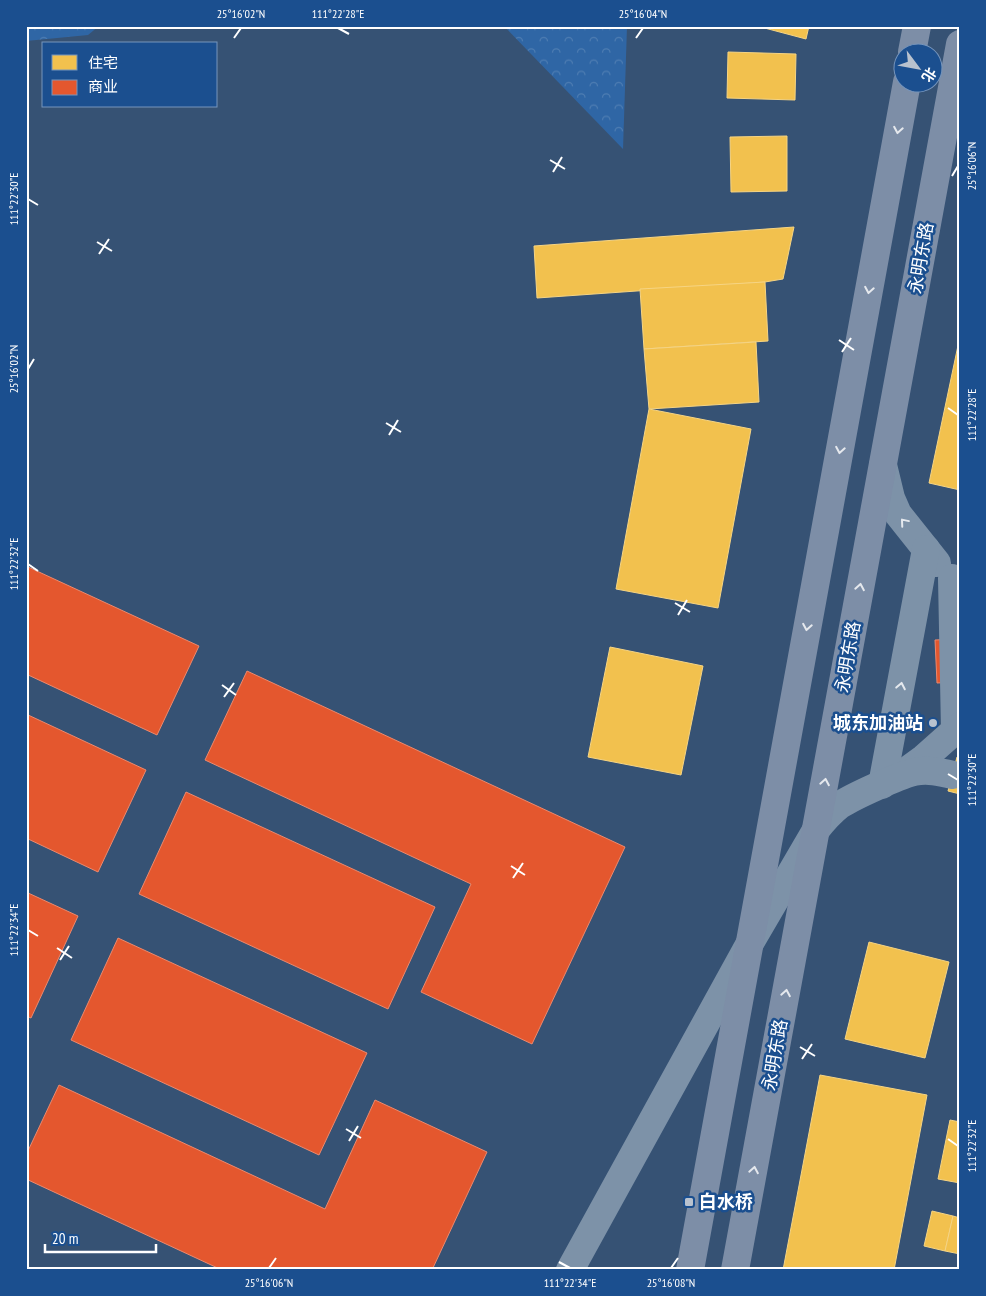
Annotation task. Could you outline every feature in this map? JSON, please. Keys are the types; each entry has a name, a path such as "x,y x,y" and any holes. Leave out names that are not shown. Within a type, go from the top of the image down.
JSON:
{"main road":[{"path":"914,42 917,26"},
{"name":"永明东路","path":"735,1270 960,44"},
{"path":"690,1270 905,92"}],"lane":[{"path":"883,465 891,498 898,514 943,569 956,581 957,728 924,758 887,783"},
{"path":"887,783 926,549"},
{"path":"570,1270 750,943 816,830 841,805 914,772 932,770 952,775"}],"green space":[{"path":"26,26 99,26 88,35 26,41"},
{"path":"504,26 627,26 623,149"}],"building: 住宅":[{"path":"757,26 809,26 806,39"},
{"path":"728,52 796,54 795,100 727,98"},
{"path":"787,136 787,191 731,192 730,137"},
{"path":"794,227 783,279 765,282 537,298 534,246"},
{"path":"765,282 768,341 644,349 640,289"},
{"path":"960,336 960,490 929,483"},
{"path":"756,342 759,402 649,409 644,349"},
{"path":"649,409 751,429 718,608 616,589"},
{"path":"610,647 703,666 681,775 588,757"},
{"path":"957,757 960,757 960,794 948,791"},
{"path":"869,942 949,962 925,1058 845,1039"},
{"path":"820,1075 927,1095 894,1270 783,1270"},
{"path":"950,1120 960,1122 960,1183 938,1179"},
{"path":"932,1211 953,1216 945,1251 924,1246"},
{"path":"953,1216 960,1218 960,1254 945,1251"}],"building: 商业":[{"path":"26,566 199,646 157,735 26,674"},
{"path":"960,639 960,682 937,683 935,640"},
{"path":"247,671 625,847 532,1044 421,992 471,884 205,760"},
{"path":"26,714 146,770 98,872 26,838"},
{"path":"186,792 435,907 388,1009 139,894"},
{"path":"26,892 78,916 31,1018 26,1016"},
{"path":"118,938 367,1053 319,1155 71,1040"},
{"path":"59,1085 325,1209 375,1100 487,1152 432,1270 222,1270 26,1179 26,1155"}],"place":[{"name":"城东加油站","path":"933,723"},
{"name":"白水桥","path":"689,1202"}]}
